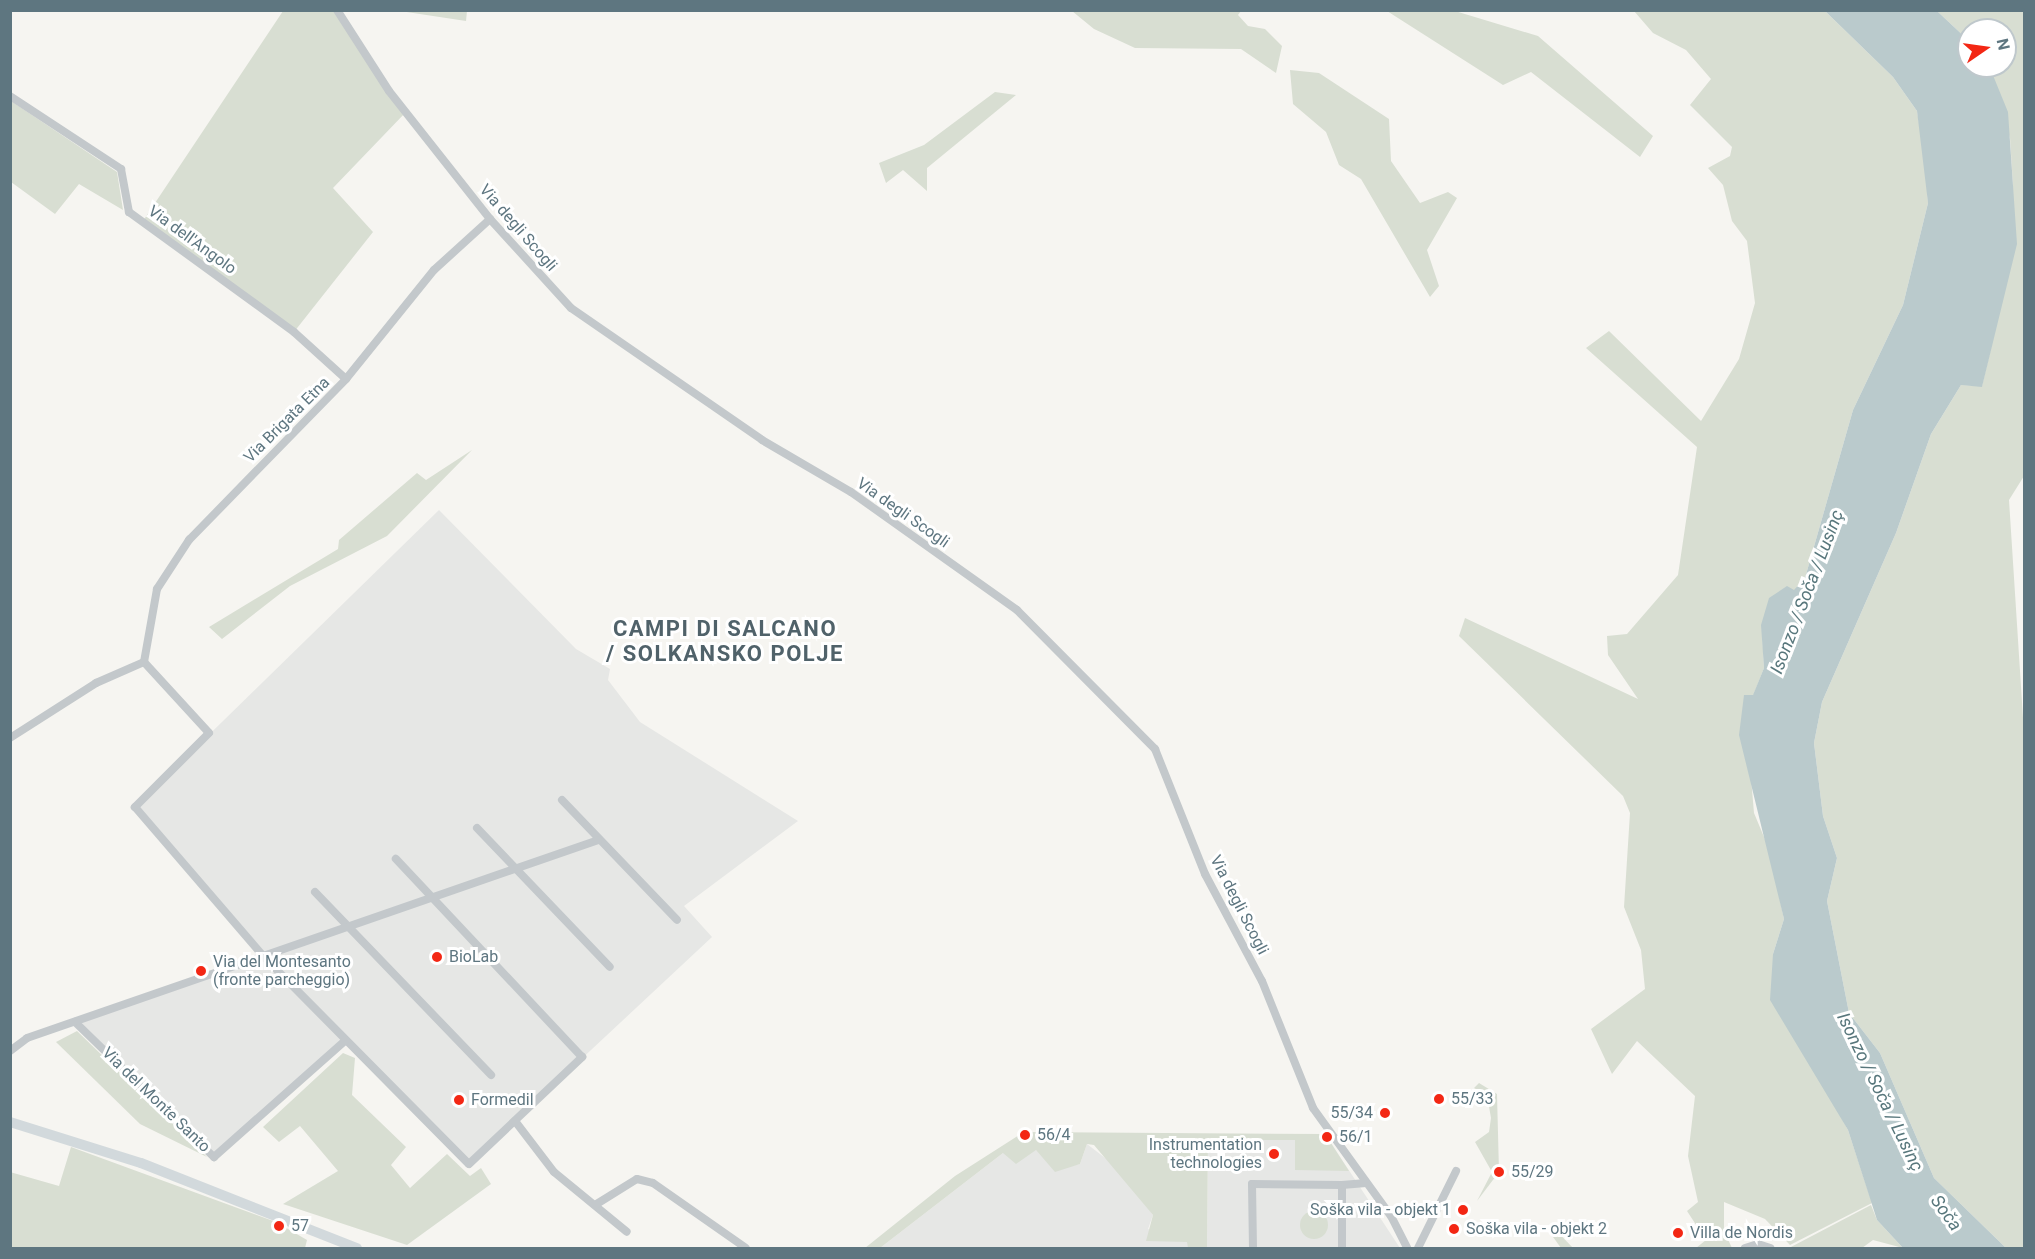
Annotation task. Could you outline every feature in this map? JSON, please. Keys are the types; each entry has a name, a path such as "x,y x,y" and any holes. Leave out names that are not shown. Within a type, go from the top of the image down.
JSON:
{"main road":[{"path":"10,1122 141,1163 357,1248"}],"street":[{"name":"Via degli Scogli","path":"337,10 389,91 490,219 571,308 762,440 851,492 1017,610 1155,749 1205,874 1262,981 1330,1135 1366,1183 1407,1248"},
{"name":"Via dell'Angolo","path":"10,96 121,169 129,212 294,332 346,380"},
{"name":"Via Brigata Etna","path":"144,662 157,589 189,540 346,380 434,270 490,219"},
{"path":"10,738 96,683 144,662 208,733 135,807 264,957 469,1164 582,1057 396,859"},
{"path":"562,800 677,920"},
{"path":"477,828 610,967"},
{"path":"10,1051 27,1038 435,899 598,840"},
{"path":"315,892 491,1076"},
{"name":"Via del Monte Santo","path":"75,1022 214,1156 346,1040"},
{"path":"515,1121 554,1172 627,1232"},
{"path":"1418,1248 1455,1171"},
{"path":"595,1205 637,1179 653,1183 746,1248"},
{"path":"1253,1248 1252,1184 1366,1183"},
{"path":"1342,1185 1342,1248"},
{"path":"1745,1248 1758,1244 1770,1248"}],"shaded area":[{"path":"283,11 337,11 406,112 333,188 373,232 294,332 143,221"},
{"path":"400,11 467,11 466,21"},
{"path":"1072,11 1241,11 1238,15 1248,26 1265,29 1282,46 1276,73 1241,49 1135,48 1094,29"},
{"path":"1387,11 1455,11 1538,36 1653,136 1640,157 1531,72 1503,85"},
{"path":"1634,11 1825,11 1893,77 1917,111 1925,159 1928,203 1903,305 1853,410 1805,578 1762,630 1764,668 1753,696 1744,695 1754,813 1769,849 1784,919 1773,954 1811,1063 1848,1130 1872,1203 1790,1245 1765,1219 1724,1202 1724,1231 1732,1248 1696,1248 1706,1240 1687,1211 1698,1202 1688,1156 1695,1096 1637,1041 1612,1074 1591,1029 1645,989 1641,950 1624,907 1630,813 1623,796 1459,636 1465,618 1638,699 1608,655 1607,636 1627,634 1678,575 1697,447 1586,348 1609,331 1701,421 1739,359 1755,303 1747,241 1732,221 1723,185 1708,168 1730,156 1732,147 1690,105 1711,79 1686,50 1653,33"},
{"path":"1937,11 2024,11 2024,476 2009,500 2024,733 2024,1248 2006,1248 1934,1178 1880,1053 1849,1013 1827,901 1837,858 1823,816 1814,743 1822,702 1896,533 1931,434 1961,385 1982,386 1991,348 2013,186 2010,138 1992,78 2017,78 2017,18 1957,18 1957,30"},
{"path":"1290,70 1319,73 1389,119 1391,161 1420,203 1448,192 1457,198 1427,250 1439,286 1430,297 1361,179 1339,165 1326,132 1293,104"},
{"path":"995,92 1016,95 927,168 927,191 903,170 886,183 879,163 924,145"},
{"path":"11,101 117,172 123,210 79,184 55,214 11,182"},
{"path":"472,450 387,536 290,586 222,639 209,627 338,549 339,540 417,473 426,480"},
{"path":"439,510 576,649 610,669 608,680 640,722 798,821 684,906 712,937 469,1164 346,1040 214,1157 75,1022 264,957 135,807"},
{"path":"77,1031 207,1157 140,1124 56,1042"},
{"path":"343,1053 355,1058 352,1095 406,1147 391,1165 410,1188 447,1154 470,1176 481,1168 491,1184 407,1245 283,1204 338,1171 300,1126 279,1142 263,1127"},
{"path":"1479,1083 1497,1094 1499,1172 1477,1201 1492,1172 1475,1142 1489,1132 1491,1118 1487,1095 1474,1088"},
{"path":"1024,1132 1325,1134 1349,1171 1295,1170 1295,1140 1208,1140 1207,1248 1188,1248 1187,1242 1146,1241 1153,1215 1094,1145 1087,1144 1080,1164 1055,1172 1036,1150 1016,1164 1003,1153 880,1248 865,1248 955,1176"},
{"path":"1208,1140 1329,1140 1400,1248 1207,1248"},
{"path":"1087,1144 1122,1171 1153,1215 1148,1229 1188,1242 1188,1248 880,1248 1003,1153 1036,1150 1067,1167 1080,1164"},
{"path":"71,1147 276,1222 307,1240 305,1248 11,1248 10,1172 59,1186"},
{"path":"1871,1205 1877,1220 1903,1248 1873,1240 1862,1248 1789,1248"},
{"path":"1314,1211 1324,1215 1328,1225 1324,1235 1314,1239 1304,1235 1300,1225 1304,1215"},
{"path":"1553,1227 1573,1248 1561,1248 1548,1230"}],"water":[{"path":"1825,11 1937,11 1957,30 1957,78 1994,78 2008,112 2017,244 1982,387 1961,385 1931,434 1896,533 1822,702 1814,743 1823,816 1837,858 1827,901 1849,1013 1880,1053 1934,1178 2006,1248 1903,1248 1877,1220 1848,1130 1770,1000 1773,954 1784,919 1739,735 1744,695 1753,695 1764,668 1761,625 1769,598 1787,586 1794,590 1805,578 1853,410 1903,305 1928,203 1917,111 1893,77"}],"place":[{"name":"BioLab","path":"437,957"},
{"name":"Via del Montesanto (fronte parcheggio)","path":"201,971"},
{"name":"55/33","path":"1439,1099"},
{"name":"Formedil","path":"459,1100"},
{"name":"55/34","path":"1385,1113"},
{"name":"56/4","path":"1025,1135"},
{"name":"56/1","path":"1327,1137"},
{"name":"Instrumentation technologies","path":"1274,1154"},
{"name":"55/29","path":"1499,1172"},
{"name":"Soška vila - objekt 1","path":"1463,1210"},
{"name":"57","path":"279,1226"},
{"name":"Soška vila - objekt 2","path":"1454,1229"},
{"name":"Villa de Nordis","path":"1678,1233"}],"district":[{"name":"CAMPI DI SALCANO / SOLKANSKO POLJE","path":"725,640"}],"water label":[{"name":"Isonzo / Soča / Lusinç","path":"1807,592"},
{"name":"Isonzo / Soča / Lusinç","path":"1880,1092"},
{"name":"Soča","path":"1946,1213"}]}
